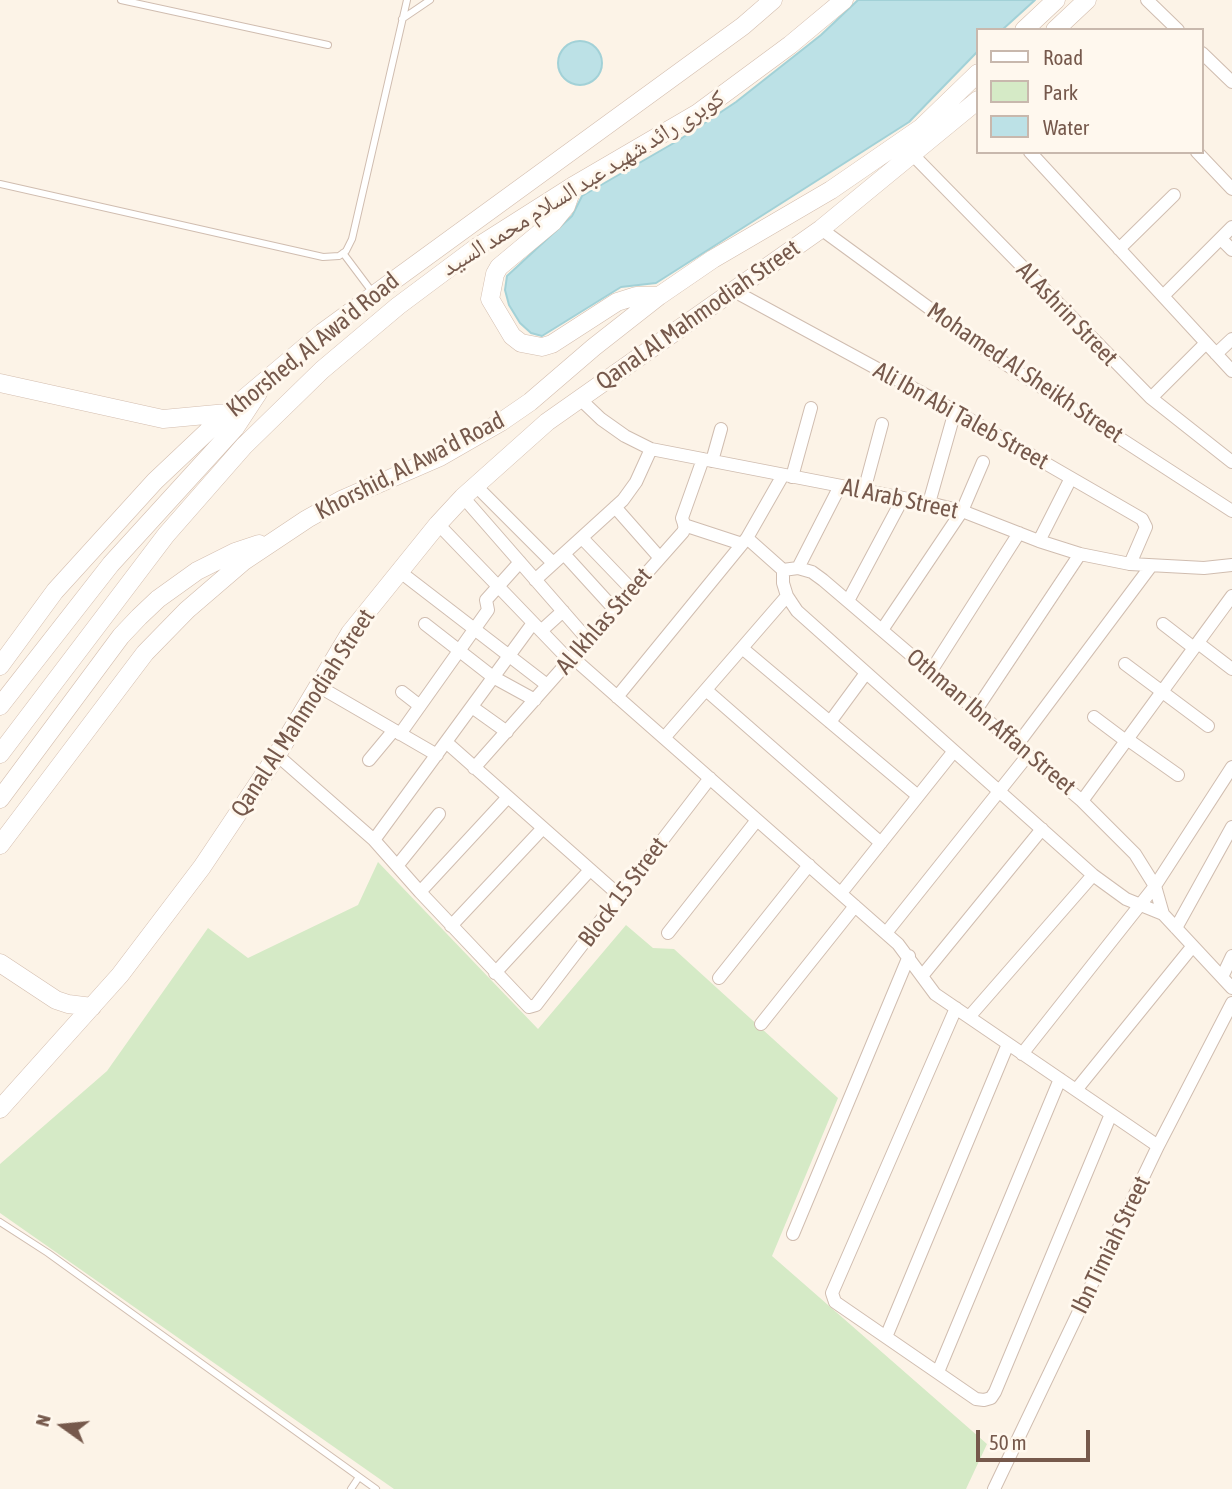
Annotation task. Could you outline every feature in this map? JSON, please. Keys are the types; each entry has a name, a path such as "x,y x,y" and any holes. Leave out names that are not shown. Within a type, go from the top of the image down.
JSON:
{"main road":[{"name":"Khorshed, Al Awa'd Road","path":"0,666 64,581 155,481 227,413 323,332 743,26 773,0"},
{"name":"كوبرى رائد شهيد عبد السلام محمد السيد","path":"0,754 166,535 220,472 286,404 359,338 477,247 573,186 698,113 790,45 844,0"},
{"path":"1026,28 1056,0"},
{"path":"1067,26 1087,0"},
{"name":"Khorshid, Al Awa'd Road","path":"0,845 145,653 215,585 275,539 341,500 440,457 501,422 530,402 659,296 713,259 831,190 921,128 976,76"},
{"name":"Qanal Al Mahmodiah Street","path":"0,1110 120,975 202,867 277,755 350,633 438,524 469,491 516,448 579,398 821,229 976,102"},
{"path":"573,186 566,206 553,222 499,267 495,274 490,299 513,336 521,343 541,347 552,344 617,302 636,296 659,296"},
{"path":"0,706 111,564 235,428 265,381"},
{"path":"0,383 163,419 227,413"},
{"path":"0,799 121,636 158,599 197,571 234,552 275,539"},
{"path":"0,963 56,1000 92,1007"}],"street":[{"path":"1147,0 1176,28"},
{"path":"1204,55 1232,82"},
{"name":"Al Ashrin Street","path":"912,154 1151,398 1232,462"},
{"path":"1032,154 1232,371"},
{"path":"1199,154 1232,189"},
{"path":"1119,249 1174,195"},
{"path":"1163,296 1232,227"},
{"name":"Mohamed Al Sheikh Street","path":"821,229 1007,365 1232,511"},
{"path":"1221,239 1232,250"},
{"name":"Ali Ibn Abi Taleb Street","path":"734,291 955,411 1145,521 1146,527 1130,564"},
{"path":"1216,354 1232,339"},
{"path":"1151,398 1206,342"},
{"name":"Al Arab Street","path":"579,398 601,419 625,436 652,449 962,511 1080,554 1151,566 1204,568 1232,565"},
{"path":"617,697 744,541 788,476 811,408"},
{"path":"929,503 955,411"},
{"path":"864,491 882,424"},
{"name":"Al Ikhlas Street","path":"474,768 683,532 682,518 721,429"},
{"path":"536,580 630,491 652,449"},
{"path":"882,630 962,511 983,462"},
{"path":"1039,541 1071,478"},
{"path":"684,525 744,541 783,570 798,568 841,486"},
{"path":"469,491 520,562 588,639"},
{"path":"469,491 553,563"},
{"path":"848,601 903,498"},
{"path":"615,507 660,558"},
{"path":"438,524 571,659 886,933 909,957 935,994 1158,1146"},
{"path":"931,671 1019,533"},
{"path":"582,538 632,590"},
{"path":"564,554 615,610"},
{"path":"976,710 1080,554"},
{"path":"369,760 420,706 488,610 486,600 520,562"},
{"path":"1017,745 1151,566"},
{"name":"Othman Ibn Affan Street","path":"798,568 812,572 848,601 1082,801 1135,854 1155,886 1163,914 1232,988"},
{"path":"664,738 787,596 783,570"},
{"path":"400,571 548,685"},
{"name":"Othman Ibn Affan Street","path":"787,596 797,611 1093,875 1126,900 1163,914"},
{"path":"1082,801 1232,596"},
{"path":"374,839 509,656 537,627 563,611"},
{"path":"425,624 493,677 535,700"},
{"path":"1163,624 1232,670"},
{"path":"742,648 918,796"},
{"path":"1125,664 1208,726"},
{"path":"830,722 866,673"},
{"path":"318,686 436,755"},
{"path":"706,690 881,843"},
{"path":"402,692 420,706"},
{"path":"472,707 507,732"},
{"path":"1094,717 1178,775"},
{"path":"446,743 620,896"},
{"path":"841,893 954,751"},
{"path":"277,755 374,839 495,973 590,870"},
{"path":"886,933 1028,755"},
{"path":"1022,1054 1155,886 1232,767"},
{"name":"Block 15 Street","path":"495,973 526,1005 536,1005 709,778"},
{"path":"420,892 508,797"},
{"path":"397,866 439,814"},
{"path":"668,933 757,820"},
{"path":"1176,928 1232,827"},
{"path":"451,926 543,828"},
{"path":"922,976 1042,829"},
{"path":"719,978 809,865"},
{"path":"968,1017 1093,875"},
{"path":"761,1024 855,906"},
{"path":"1076,1090 1192,947"},
{"path":"1222,977 1232,956"},
{"path":"793,1234 909,957"},
{"name":"Ibn Timiah Street","path":"994,1489 1158,1146 1232,1003"},
{"path":"956,1008 832,1293 835,1302 976,1399 984,1401 995,1392 1111,1114"},
{"path":"886,1337 1008,1044"},
{"path":"938,1372 1060,1079"}],"lane":[{"path":"121,0 328,45"},
{"path":"0,184 323,257 339,256 352,240 407,0"},
{"path":"402,19 430,0"},
{"path":"343,253 374,295"},
{"path":"0,1222 48,1252 376,1489"},
{"path":"351,1489 359,1477"}],"green space":[{"path":"378,862 538,1029 626,925 653,948 674,949 838,1098 772,1256 987,1444 966,1489 394,1489 0,1213 0,1164 107,1071 208,928 248,958 358,905"}],"water":[{"path":"858,0 1035,0 1004,28 976,28 976,53 909,122 656,283 621,287 542,336 531,333 520,323 509,305 505,290 507,276 572,216 582,196 679,140 736,102 821,35"},
{"path":"580,41 596,47 602,63 596,79 580,85 564,79 558,63 564,47"}]}
